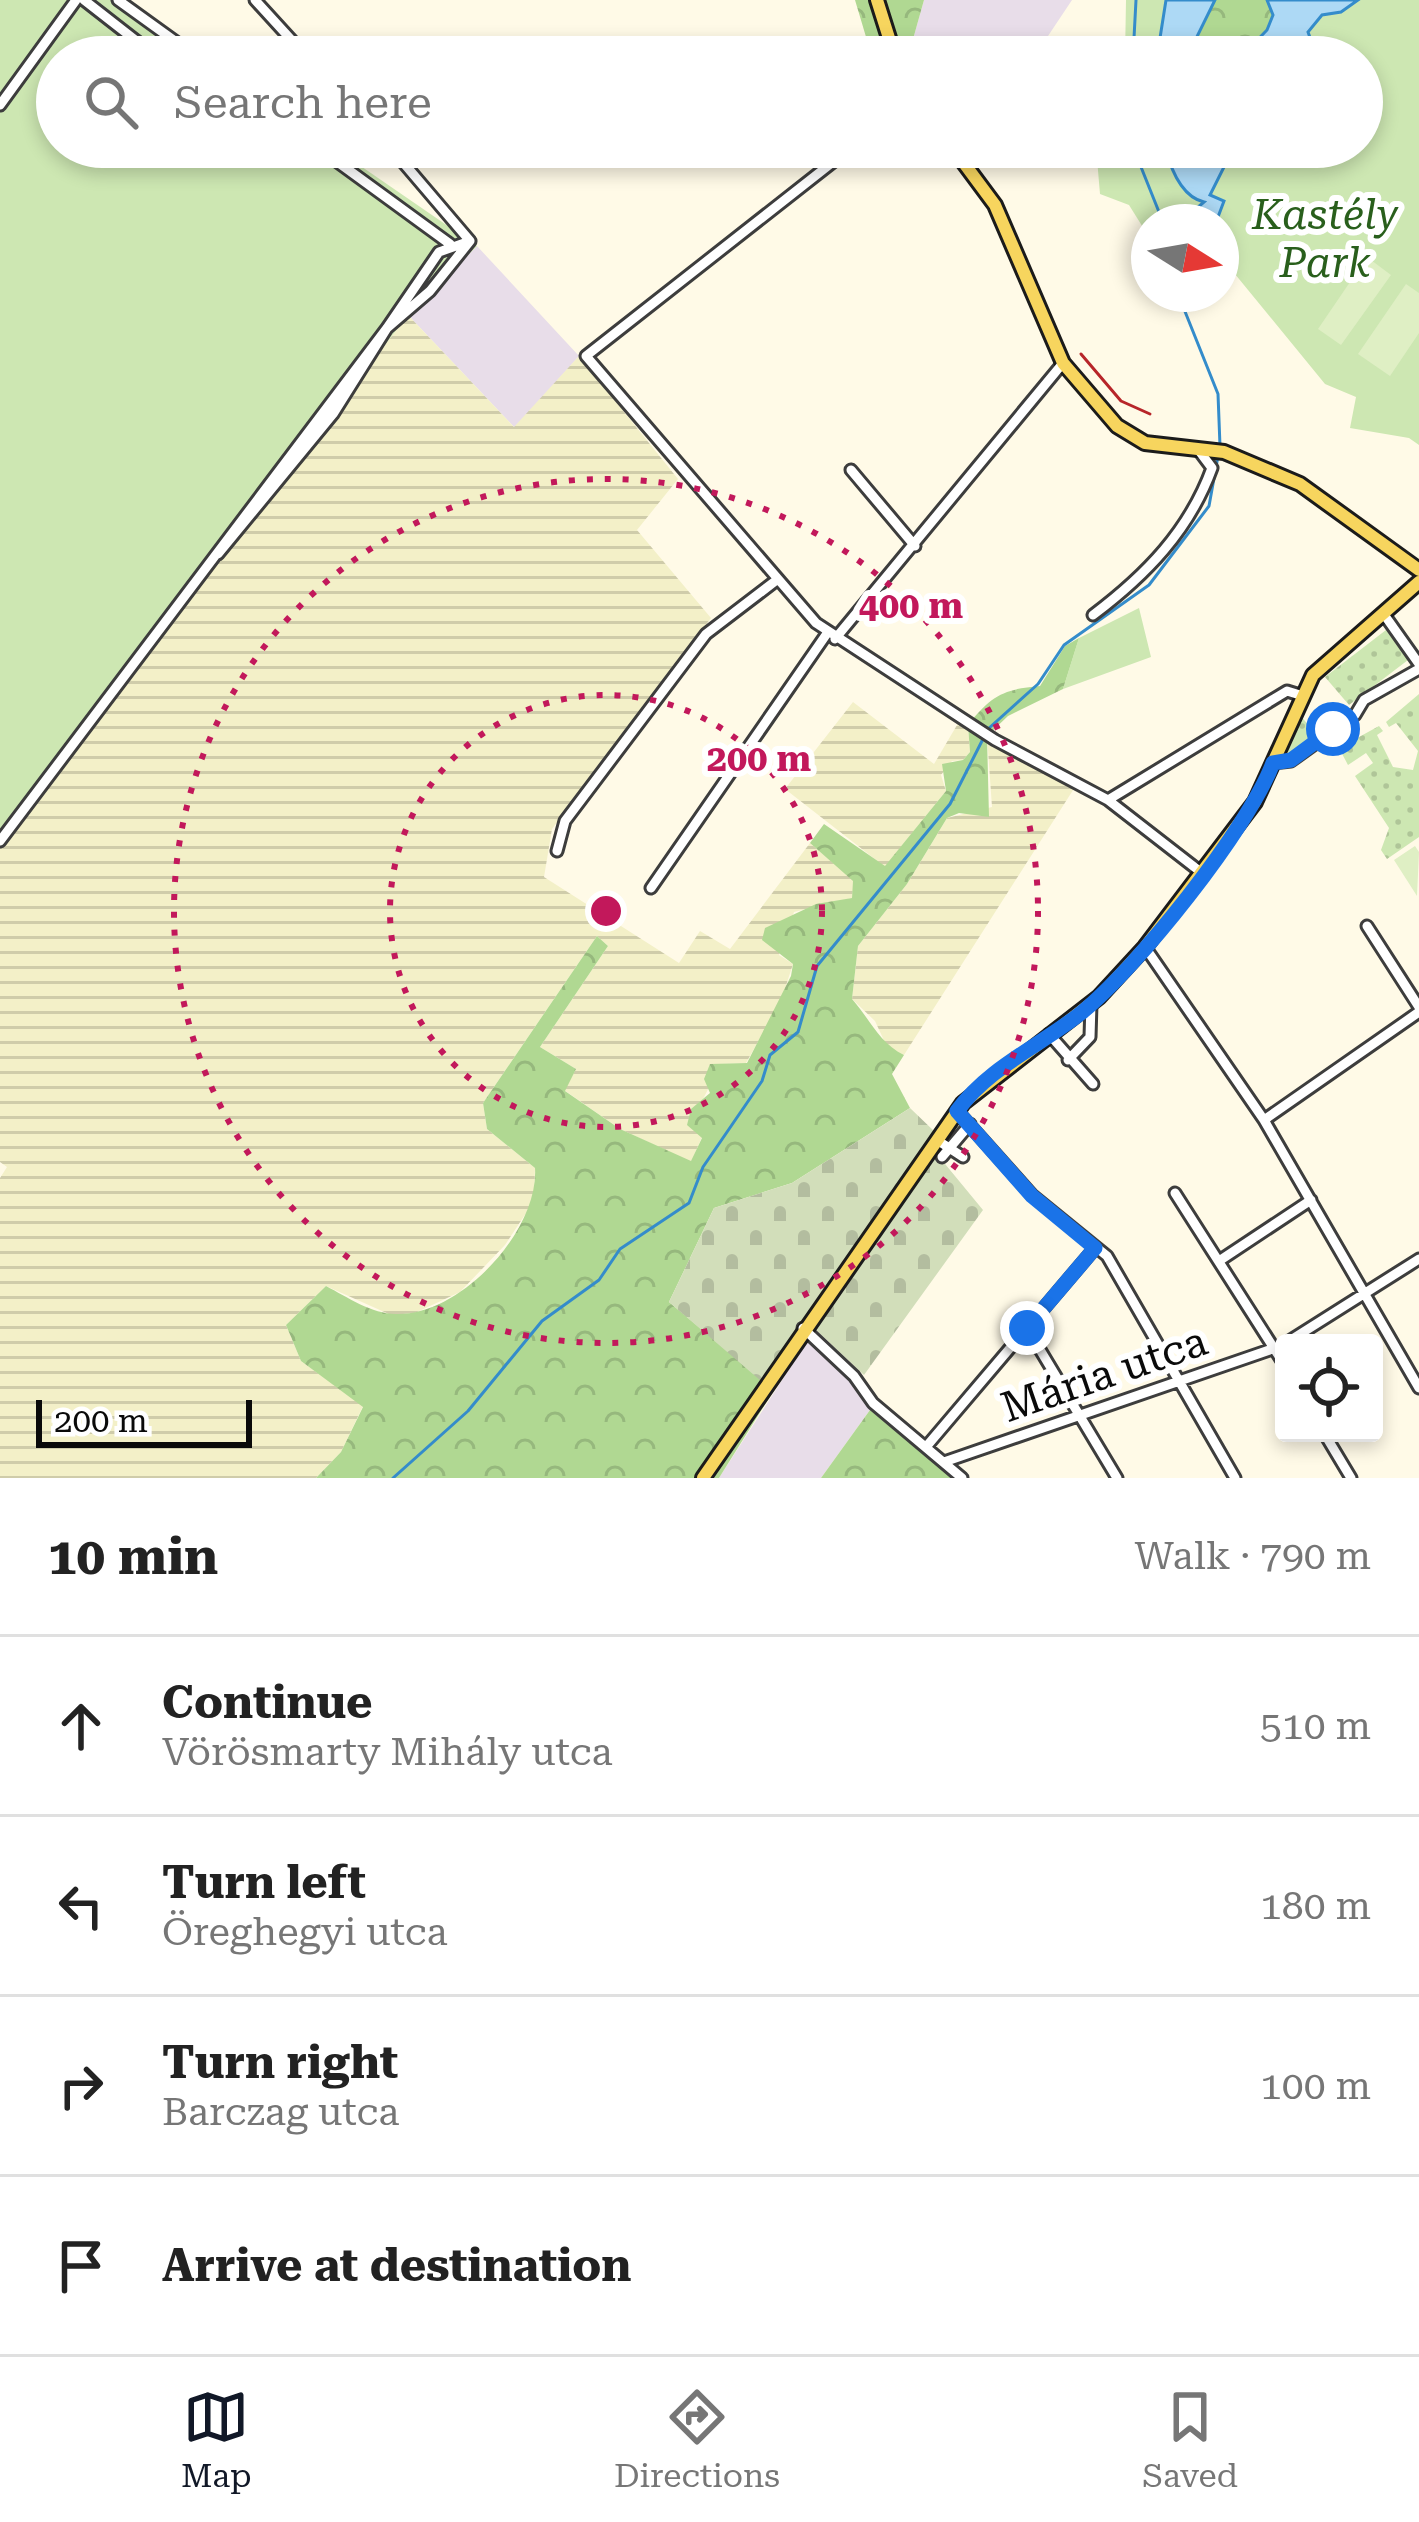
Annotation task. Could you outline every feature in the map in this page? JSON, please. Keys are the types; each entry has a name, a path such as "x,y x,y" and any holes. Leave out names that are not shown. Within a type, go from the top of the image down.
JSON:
{"main road":[{"path":"877,0 888,36"},
{"path":"703,1478 957,1111 981,1085 1090,1004 1145,947 1255,802 1300,694 1329,658 1383,613 1412,577 1318,493 1219,451 1152,445 1130,435 1063,364 995,205 968,168"}],"street":[{"path":"53,36 80,0 129,36"},
{"path":"118,0 168,36"},
{"path":"255,0 288,36"},
{"path":"0,105 36,58"},
{"path":"346,168 450,244"},
{"path":"409,168 470,241"},
{"path":"825,168 586,356 831,636 989,736 1108,800 1202,873"},
{"path":"0,841 218,554 333,414 417,279 450,244 470,241"},
{"path":"387,328 430,291 470,241"},
{"path":"651,887 831,636 915,546 1063,364"},
{"path":"1093,615 1156,562 1200,500 1212,468 1198,448"},
{"path":"850,470 915,546"},
{"path":"557,851 571,811 679,666 713,626 778,579"},
{"path":"1273,763 1291,760 1355,715 1364,700 1419,666 1383,613"},
{"path":"1108,800 1287,692 1300,694"},
{"path":"1264,1120 1419,1010 1367,926"},
{"path":"1145,947 1264,1120 1419,1388"},
{"path":"1068,1060 1090,1036 1090,1004"},
{"path":"1049,1034 1093,1084"},
{"path":"957,1111 1032,1196 1107,1256 1235,1478"},
{"path":"945,1153 970,1124"},
{"path":"937,1140 945,1153 962,1156"},
{"path":"1175,1193 1275,1336"},
{"path":"1222,1259 1310,1200"},
{"path":"926,1447 1095,1248"},
{"name":"Mária utca","path":"1300,1334 1419,1259"},
{"path":"803,1328 854,1376 873,1403 962,1478"},
{"path":"1027,1328 1117,1478"},
{"name":"Mária utca","path":"944,1462 1275,1349"},
{"path":"1329,1442 1351,1478"}],"shaded area":[{"path":"924,0 1072,0 1048,36 914,36"},
{"path":"477,246 579,356 515,428 408,315"},
{"path":"408,315 514,427 579,356 678,479 637,530 711,618 552,829 544,877 679,963 700,931 730,949 810,843 854,881 852,898 794,912 779,955 793,964 781,1001 746,1063 721,1064 702,1101 702,1137 691,1162 620,1129 564,1090 576,1069 540,1047 608,946 597,936 483,1103 487,1129 535,1168 534,1201 505,1245 460,1292 415,1313 391,1315 326,1286 286,1325 301,1361 363,1406 341,1452 316,1478 0,1478 0,1178 7,1167 0,1162 0,844"},
{"path":"853,702 934,764 960,720 968,725 970,752 963,760 952,761 941,775 946,791 885,867 785,789"},
{"path":"987,736 1075,787 904,1055 887,1047 875,1021 852,999 858,946 907,884 947,818 992,807"},
{"path":"808,1340 854,1380 870,1410 821,1478 719,1478"}],"green space":[{"path":"0,0 118,0 170,36 36,36 36,168 364,168 477,246 408,315 0,844"},
{"path":"855,0 924,0 914,36 866,36"},
{"name":"Kastély Park","path":"1126,0 1419,0 1419,445 1409,438 1350,428 1356,397 1325,384 1239,279 1239,204 1131,204 1131,208 1100,194 1098,168 1383,168 1383,36 1125,36"},
{"path":"1215,0 1267,0 1273,15 1261,36 1198,36"},
{"path":"1367,257 1391,275 1341,345 1318,329"},
{"path":"1406,284 1419,293 1419,333 1390,376 1358,354"},
{"path":"1139,608 1151,657 1063,689 1079,638"},
{"path":"1386,630 1408,660 1349,705 1325,677"},
{"path":"1079,638 1063,689 1008,716 987,736 989,817 959,813 947,818 907,884 858,946 852,999 881,1037 904,1055 892,1074 910,1108 792,1183 714,1208 669,1302 774,1390 719,1478 316,1478 341,1452 363,1407 301,1361 286,1325 326,1286 378,1311 421,1311 470,1285 510,1242 533,1192 535,1168 487,1129 483,1103 597,936 608,946 540,1047 576,1069 565,1091 620,1129 691,1161 702,1138 687,1125 691,1109 710,1093 704,1079 710,1064 747,1063 791,976 793,964 762,940 765,928 816,904 852,898 853,881 810,843 824,824 885,866 946,791 942,764 963,760 970,752 968,725 976,715 999,696 1040,686 1065,646"},
{"path":"1419,694 1419,837 1387,859 1381,850 1389,828 1355,776 1373,763 1366,753 1348,765 1339,748 1379,726 1383,731 1377,735 1393,767 1413,770 1418,751 1396,723 1389,727 1386,722"},
{"path":"1299,714 1317,735 1286,757"},
{"path":"1415,846 1419,852 1417,896 1394,860"},
{"path":"910,1108 935,1132 761,1381 669,1302 714,1208 792,1183"},
{"path":"936,1153 983,1210 864,1375 812,1326"},
{"path":"870,1410 952,1478 821,1478"}],"water":[{"path":"1166,0 1215,0 1197,36 1160,36"},
{"path":"1267,0 1358,0 1341,12 1322,15 1309,36 1261,36 1273,15"},
{"path":"1172,168 1224,168 1210,195 1223,204 1202,204"}],"waterway":[{"path":"1134,36 1136,0"},
{"path":"1141,168 1156,204"},
{"path":"1185,312 1218,394 1220,446"},
{"path":"988,729 1038,684 1064,645 1149,585 1209,506 1218,456"},
{"path":"393,1478 468,1411 542,1321 599,1280 620,1249 689,1203 703,1167 762,1081 770,1055 798,1032 817,966 950,804 984,737"}],"railway":[{"path":"1081,354 1121,401 1150,414"}],"route":[{"path":"1027,1328 1095,1248 1032,1196 957,1111 995,1073 1099,998 1162,927 1243,819 1273,763 1291,760 1333,729"}]}
